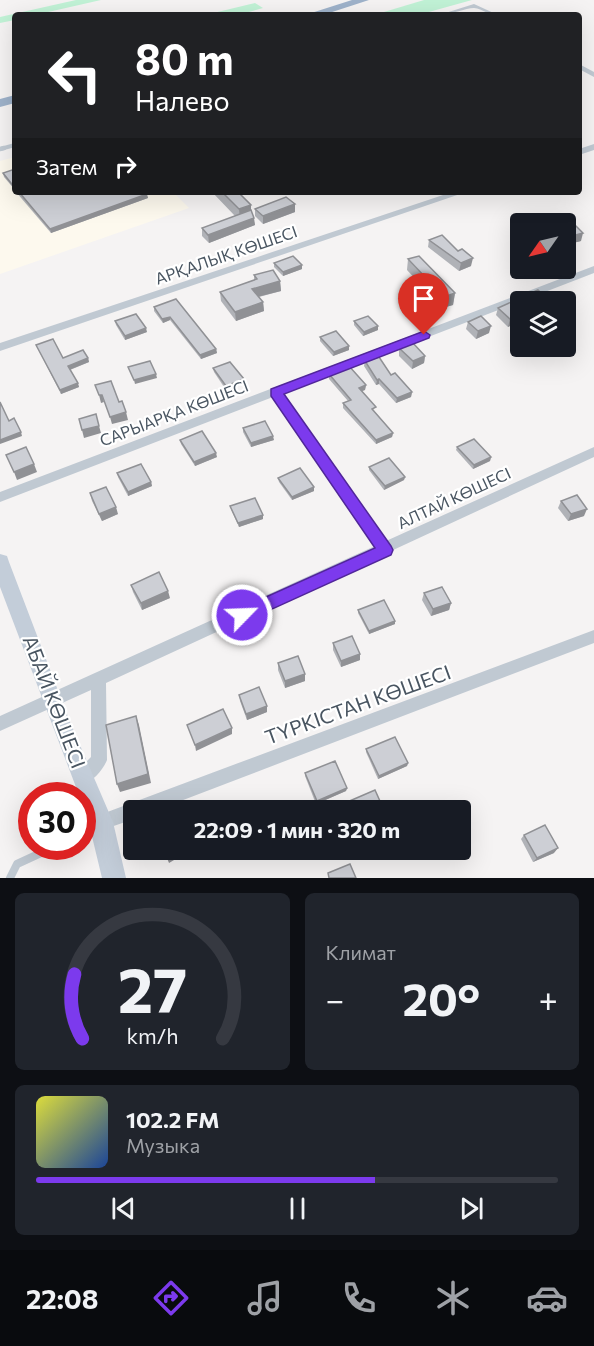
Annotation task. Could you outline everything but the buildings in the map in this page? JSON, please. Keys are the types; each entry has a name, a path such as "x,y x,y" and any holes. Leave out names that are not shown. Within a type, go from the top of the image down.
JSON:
{"highway":[{"path":"322,12 364,0"}],"main road":[{"name":"АБАЙ КӨШЕСІ","path":"0,562 102,822 114,878"}],"street":[{"path":"453,12 474,6 490,12"},
{"name":"АРҚАЛЫҚ КӨШЕСІ","path":"0,347 452,195"},
{"name":"САРЫАРҚА КӨШЕСІ","path":"0,497 594,269"},
{"path":"276,392 385,550"},
{"name":"АЛТАЙ КӨШЕСІ","path":"0,724 385,550 594,452"},
{"name":"ТҮРКІСТАН КӨШЕСІ","path":"160,800 594,636"},
{"path":"83,777 99,759 99,679"},
{"name":"ТҮРКІСТАН КӨШЕСІ","path":"102,822 123,814"}],"lane":[{"path":"96,825 102,822"},
{"path":"10,878 17,864 26,860"}],"shaded area":[{"path":"12,158 12,195 176,195 189,208 0,274 0,161"}],"green space":[{"path":"76,0 101,0 48,12 22,12"},
{"path":"424,0 472,0 429,12 384,12"},
{"path":"255,3 263,8 249,12 218,12"},
{"path":"12,14 12,21 0,23 0,17"}],"route":[{"path":"242,615 385,550 276,392 424,335"}]}
